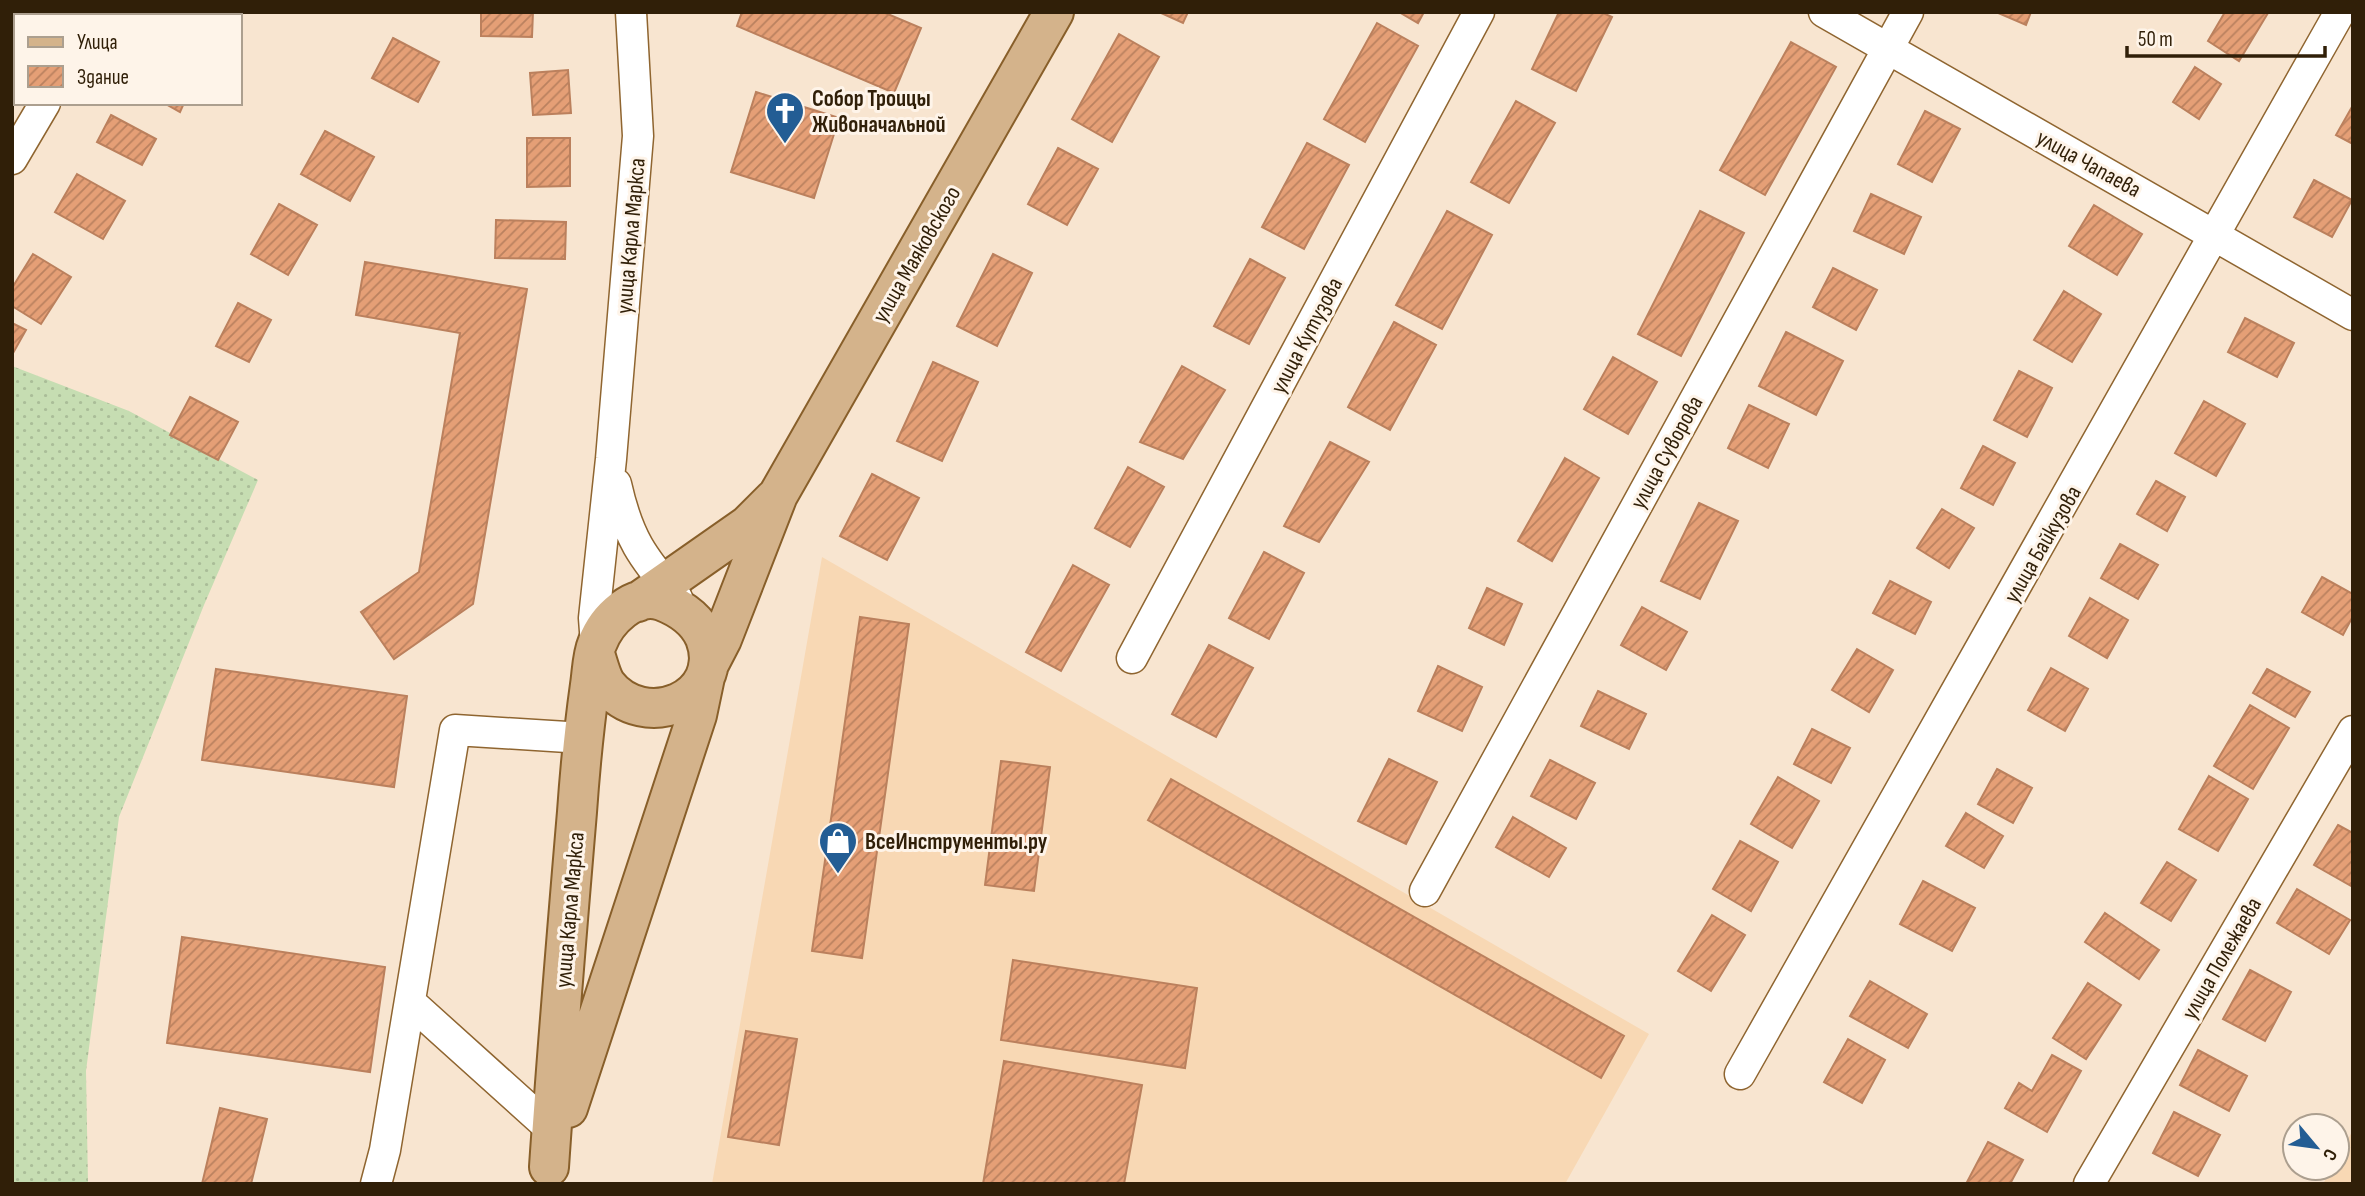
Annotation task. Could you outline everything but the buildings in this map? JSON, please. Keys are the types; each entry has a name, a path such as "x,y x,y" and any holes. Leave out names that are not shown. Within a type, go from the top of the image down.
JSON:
{"main road":[{"name":"улица Маяковского","path":"706,671 722,639 778,495 1054,12"},
{"name":"улица Маяковского","path":"651,592 748,525 778,495"},
{"path":"547,1175 698,715 706,671 705,638 691,617 656,599 651,592 622,609 596,649 606,683 639,707 656,710 674,707 690,696 706,671"},
{"name":"улица Карла Маркса","path":"547,1175 583,738 596,649"}],"street":[{"name":"улица Карла Маркса","path":"596,649 594,618 611,459 638,136 631,12"},
{"name":"улица Кутузова","path":"1132,659 1479,12"},
{"name":"улица Чапаева","path":"1824,12 2353,315"},
{"name":"улица Суворова","path":"1425,891 1908,12"},
{"name":"улица Байкузова","path":"1740,1074 2217,235 2340,12"},
{"path":"12,159 44,105"},
{"name":"улица Карла Маркса","path":"611,459 624,522 640,553 651,592"},
{"path":"376,1184 385,1150 455,730 583,738"},
{"name":"улица Полежаева","path":"2089,1184 2353,731"},
{"path":"410,1002 551,1129"}],"shaded area":[{"path":"822,557 1649,1034 1565,1184 712,1184"},
{"path":"2353,1130 2353,1184 2323,1184 2351,1182"}],"green space":[{"path":"12,366 129,411 258,480 204,605 119,817 86,1071 88,1184 12,1184"}],"place":[{"name":"Собор Троицы Живоначальной","path":"785,145"},
{"name":"ВсеИнструменты.ру","path":"838,875"}]}
